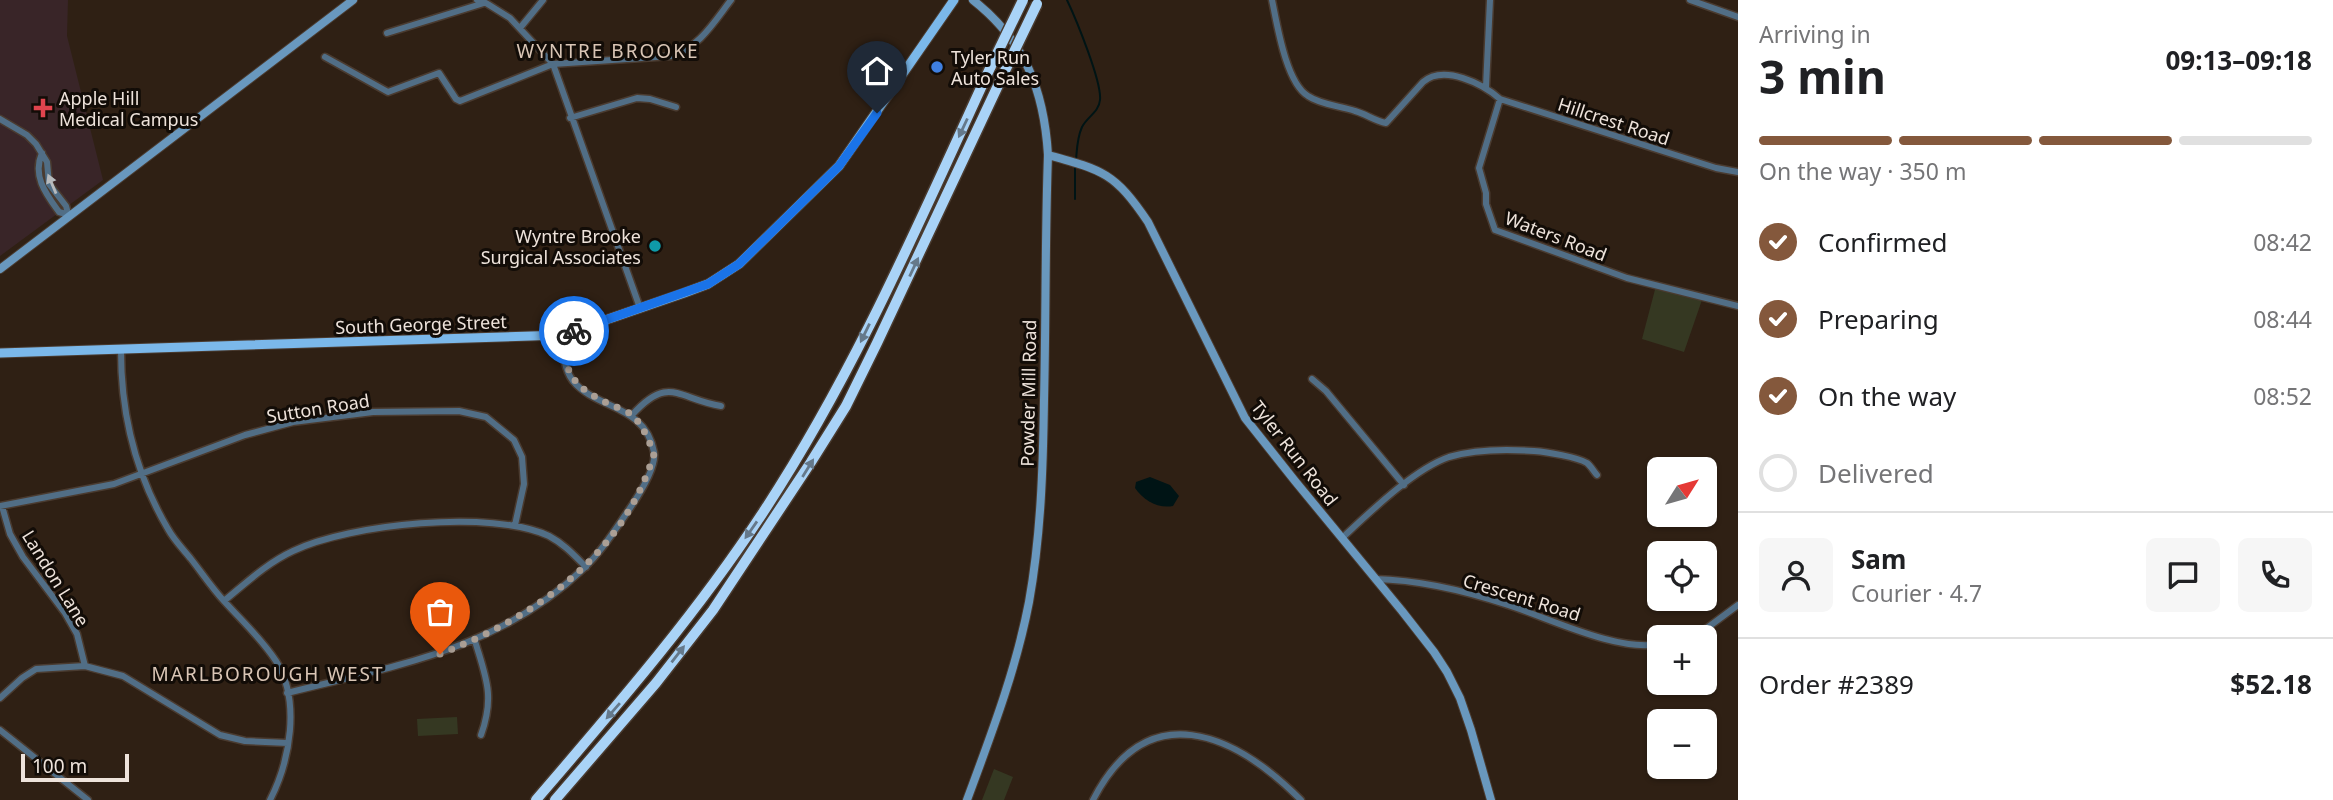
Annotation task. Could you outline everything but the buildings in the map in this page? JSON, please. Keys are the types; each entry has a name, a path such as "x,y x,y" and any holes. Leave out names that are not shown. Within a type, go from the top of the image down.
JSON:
{"highway":[{"path":"536,800 671,640 775,494 847,370 1023,0"},
{"path":"555,800 656,683 713,610 846,406 1038,2"}],"main road":[{"name":"South George Street","path":"0,353 562,335 684,293 724,275 739,264 839,166 954,0"}],"street":[{"path":"0,269 353,0"},
{"path":"477,0 510,18 553,64 570,118 640,308"},
{"path":"520,28 543,0"},
{"path":"325,57 388,92 439,73 456,100 460,101 553,64 671,57 698,41 731,0"},
{"name":"Powder Mill Road","path":"967,800 1015,660 1035,559 1044,426 1048,155 1047,135 1037,90 1020,49 996,19 974,0"},
{"path":"1272,0 1279,40 1303,93 1312,99 1386,123 1430,76 1443,74 1486,87 1490,0"},
{"path":"1689,0 1738,17"},
{"path":"387,33 486,3"},
{"name":"Hillcrest Road","path":"1486,87 1500,99 1716,168 1738,172"},
{"path":"570,118 637,98 676,107"},
{"name":"Waters Road","path":"1500,99 1479,168 1486,204 1495,230 1627,278 1738,306"},
{"path":"0,119 27,135 42,153 38,161 41,186 59,212 68,216"},
{"name":"Tyler Run Road","path":"1048,155 1080,163 1121,185 1148,222 1245,418 1434,652 1450,678 1471,730 1491,800"},
{"path":"287,693 440,654 475,641 530,610 561,589 586,567 632,506 647,478 654,454 645,432 632,415 586,393 572,379 564,359 562,335"},
{"path":"121,351 121,384 128,434 142,474 168,530 224,601 256,633 278,664 287,693 290,718 283,769 271,800"},
{"path":"1312,379 1326,391 1404,485"},
{"path":"632,415 644,401 663,392 683,393 704,403 721,406"},
{"name":"Sutton Road","path":"1,506 78,492 142,474 245,435 293,422 373,412 459,411 486,417 514,440 522,457 524,484 515,525"},
{"path":"1342,538 1404,485 1447,458 1488,450 1545,452 1586,463 1597,475"},
{"name":"Landon Lane","path":"1,506 10,534 23,557 65,613 77,634 85,666"},
{"path":"224,601 266,566 293,551 329,537 389,525 515,525 548,536 568,548 586,567"},
{"name":"Crescent Road","path":"1375,579 1464,592 1606,639 1647,644"},
{"path":"1711,625 1738,605"},
{"path":"475,641 489,694 489,714 481,735"},
{"path":"0,698 36,669 85,666 123,676 220,735 246,741 288,743"},
{"path":"0,730 88,800"},
{"path":"1093,800 1116,763 1131,749 1173,734 1191,734 1213,740 1247,757 1287,786 1301,800"}],"shaded area":[{"name":"Apple Hill Medical Campus","path":"0,0 68,0 67,36 103,180 0,256"},
{"path":"1150,477 1170,485 1179,496 1173,506 1156,505 1138,492 1135,488 1136,482"}],"green space":[{"path":"1657,282 1703,297 1684,352 1642,339"},
{"path":"457,717 458,734 418,736 417,719"},
{"path":"994,769 1013,777 1004,800 982,800"}],"waterway":[{"path":"1067,0 1088,50 1100,91 1097,108 1080,131 1076,160"},
{"path":"1075,166 1075,199"}],"way so far":[{"path":"440,654 475,641 520,617 561,589 586,567 611,536 647,478 654,454 645,432 632,415 586,393 572,379 564,359 562,335 574,331"}],"place":[{"name":"Tyler Run Auto Sales","path":"937,67"},
{"name":"Apple Hill Medical Campus","path":"43,108"},
{"name":"Wyntre Brooke Surgical Associates","path":"655,246"}],"district":[{"name":"WYNTRE BROOKE","path":"608,51"},
{"name":"MARLBOROUGH WEST","path":"268,674"}],"route":[{"path":"574,331 684,293 724,275 774,232 839,166 877,113"}]}
